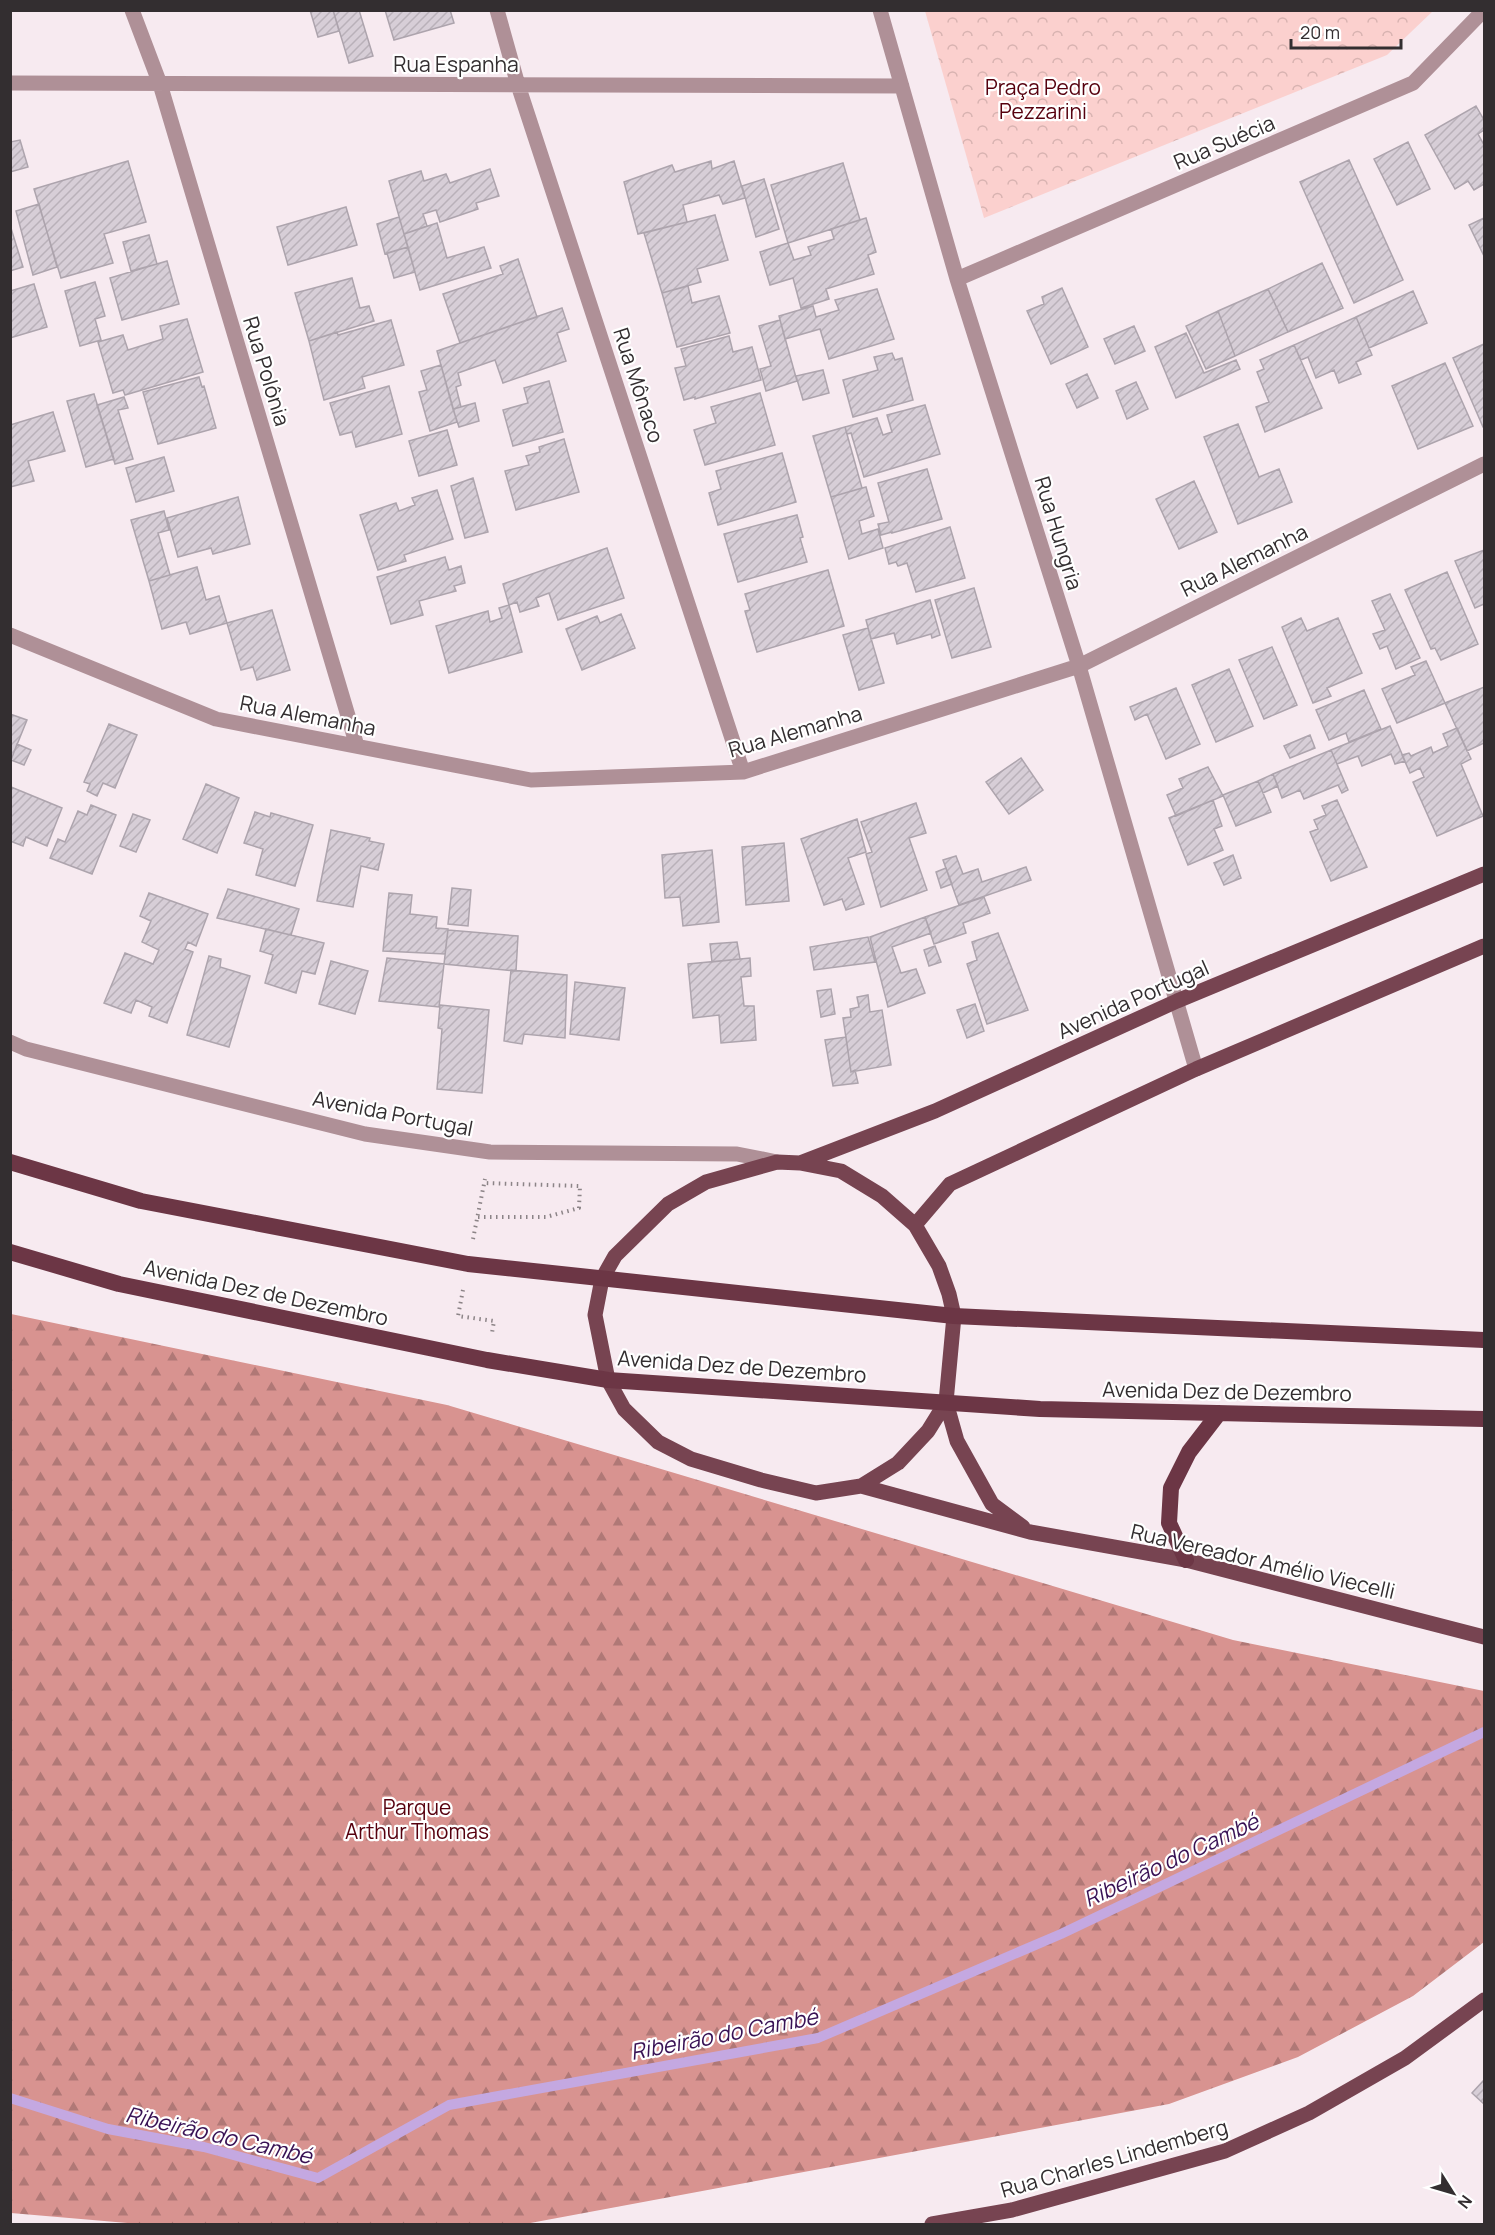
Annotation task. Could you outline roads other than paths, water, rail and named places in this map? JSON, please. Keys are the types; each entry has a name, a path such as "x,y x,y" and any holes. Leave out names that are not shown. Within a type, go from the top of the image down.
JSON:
{"highway":[{"path":"10,1162 141,1201 468,1264 954,1316 1485,1340"},
{"name":"Avenida Dez de Dezembro","path":"10,1252 119,1284 487,1360 608,1380 1040,1409 1485,1419"},
{"path":"1186,1560 1169,1523 1171,1488 1189,1452 1219,1413"}],"main road":[{"name":"Avenida Portugal","path":"800,1163 935,1111 1177,1001 1485,874"},
{"path":"915,1225 950,1184 1196,1069 1485,946"},
{"path":"777,1161 800,1163 841,1171 882,1196 915,1225 939,1266 954,1316 946,1402 928,1431 898,1463 861,1486 816,1493 761,1480 691,1459 658,1442 624,1409 608,1380 595,1315 602,1279 615,1256 668,1204 706,1182 777,1161"},
{"name":"Rua Vereador Amélio Viecelli","path":"946,1402 957,1441 992,1504 1030,1532"},
{"name":"Rua Vereador Amélio Viecelli","path":"861,1486 1030,1532 1186,1560 1485,1637"},
{"name":"Rua Charles Lindemberg","path":"932,2224 1012,2210 1225,2151 1309,2113 1405,2058 1485,2000"}],"street":[{"name":"Rua Polônia","path":"132,10 160,84 357,746"},
{"name":"Rua Mônaco","path":"497,10 518,85 743,772"},
{"name":"Rua Hungria","path":"880,10 957,279 1079,666 1196,1069"},
{"name":"Rua Suécia","path":"957,279 1413,83 1484,10"},
{"name":"Rua Espanha","path":"10,83 902,86"},
{"name":"Rua Alemanha","path":"10,635 216,719 531,780 743,772 1079,666 1485,464"},
{"name":"Avenida Portugal","path":"10,1042 365,1134 490,1152 737,1154 777,1161"}],"waterway":[{"name":"Ribeirão do Cambé","path":"10,2098 108,2129 204,2147 318,2178 449,2105 818,2038 1061,1934 1484,1732"}],"park label":[{"name":"Praça Pedro Pezzarini","path":"1043,99"},
{"name":"Parque Arthur Thomas","path":"417,1819"}]}
